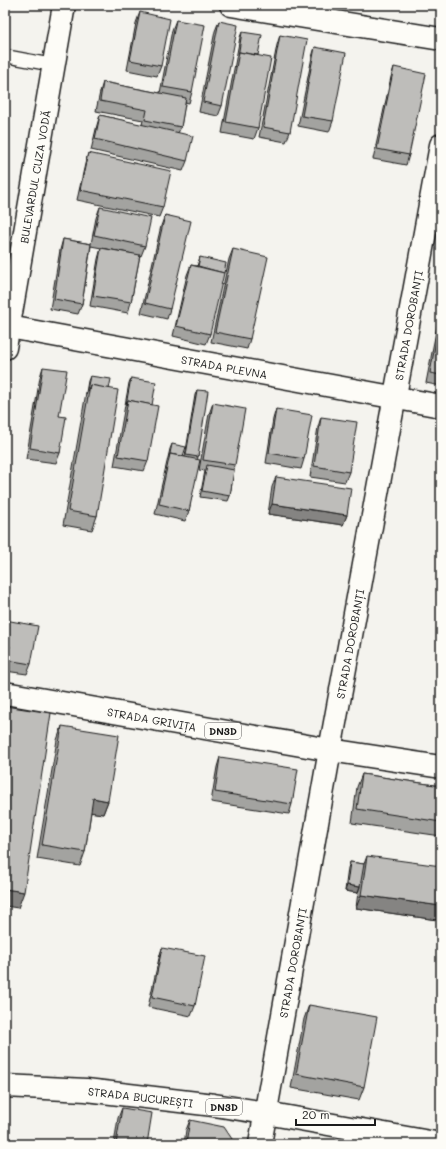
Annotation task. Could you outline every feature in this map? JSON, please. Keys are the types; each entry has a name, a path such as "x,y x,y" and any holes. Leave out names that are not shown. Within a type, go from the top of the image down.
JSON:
{"street":[{"name":"BULEVARDUL CUZA VODĂ","path":"7,337 64,5"},
{"path":"231,5 441,39"},
{"name":"STRADA DOROBANȚI","path":"260,1144 330,750 441,145"},
{"name":"STRADA PLEVNA","path":"7,337 394,397 441,406"},
{"name":"STRADA GRIVIȚA","path":"5,693 330,750 441,767"},
{"name":"STRADA BUCUREȘTI","path":"5,1086 86,1090 266,1113 441,1144"}],"lane":[{"path":"5,56 53,65"}],"building":[{"path":"140,12 170,19 161,66 130,60"},
{"path":"176,20 205,25 192,92 163,87"},
{"path":"219,21 238,25 222,106 203,102"},
{"path":"242,32 262,35 258,55 239,52 238,57"},
{"path":"280,35 307,40 290,132 263,127"},
{"path":"315,47 346,53 333,121 302,116"},
{"path":"239,52 271,58 258,128 226,122"},
{"path":"394,67 426,74 409,155 377,149"},
{"path":"103,82 186,98 181,127 145,120 147,110 100,101"},
{"path":"100,115 193,136 187,161 95,139"},
{"path":"88,153 171,171 163,207 80,190"},
{"path":"100,207 151,218 145,246 94,235"},
{"path":"165,215 191,221 170,309 145,303"},
{"path":"63,239 91,244 82,304 54,299"},
{"path":"101,248 140,255 131,302 93,296"},
{"path":"233,249 268,257 250,339 215,332"},
{"path":"200,257 226,263 224,273 198,266"},
{"path":"191,265 224,273 210,334 176,326"},
{"path":"441,314 441,375 430,373"},
{"path":"43,367 67,370 59,416 66,417 60,453 30,448"},
{"path":"90,376 111,379 109,389 90,385 86,394"},
{"path":"131,378 156,382 152,405 128,400 126,405"},
{"path":"90,385 118,390 97,516 68,511"},
{"path":"197,390 208,391 198,457 186,455"},
{"path":"128,400 158,406 148,461 118,456"},
{"path":"213,403 245,409 235,465 203,460"},
{"path":"276,409 312,415 304,459 269,453"},
{"path":"321,417 357,422 349,472 314,466"},
{"path":"172,444 186,447 183,456 170,454 169,458"},
{"path":"170,454 200,460 189,511 159,504"},
{"path":"207,465 234,470 230,496 202,491"},
{"path":"276,477 351,488 347,515 272,504"},
{"path":"5,620 38,626 31,664 7,660 10,646 5,646"},
{"path":"5,706 51,713 24,892 5,889"},
{"path":"62,726 119,735 108,801 93,798 85,852 42,845"},
{"path":"220,757 298,769 292,804 215,792"},
{"path":"362,774 441,786 441,822 357,809"},
{"path":"367,856 441,866 441,906 361,895"},
{"path":"350,862 364,864 360,887 347,885"},
{"path":"162,948 205,956 195,1006 152,997"},
{"path":"309,1005 377,1017 364,1087 296,1074"},
{"path":"122,1108 152,1113 147,1144 116,1144"},
{"path":"190,1120 224,1127 232,1139 231,1144 186,1144"}]}
